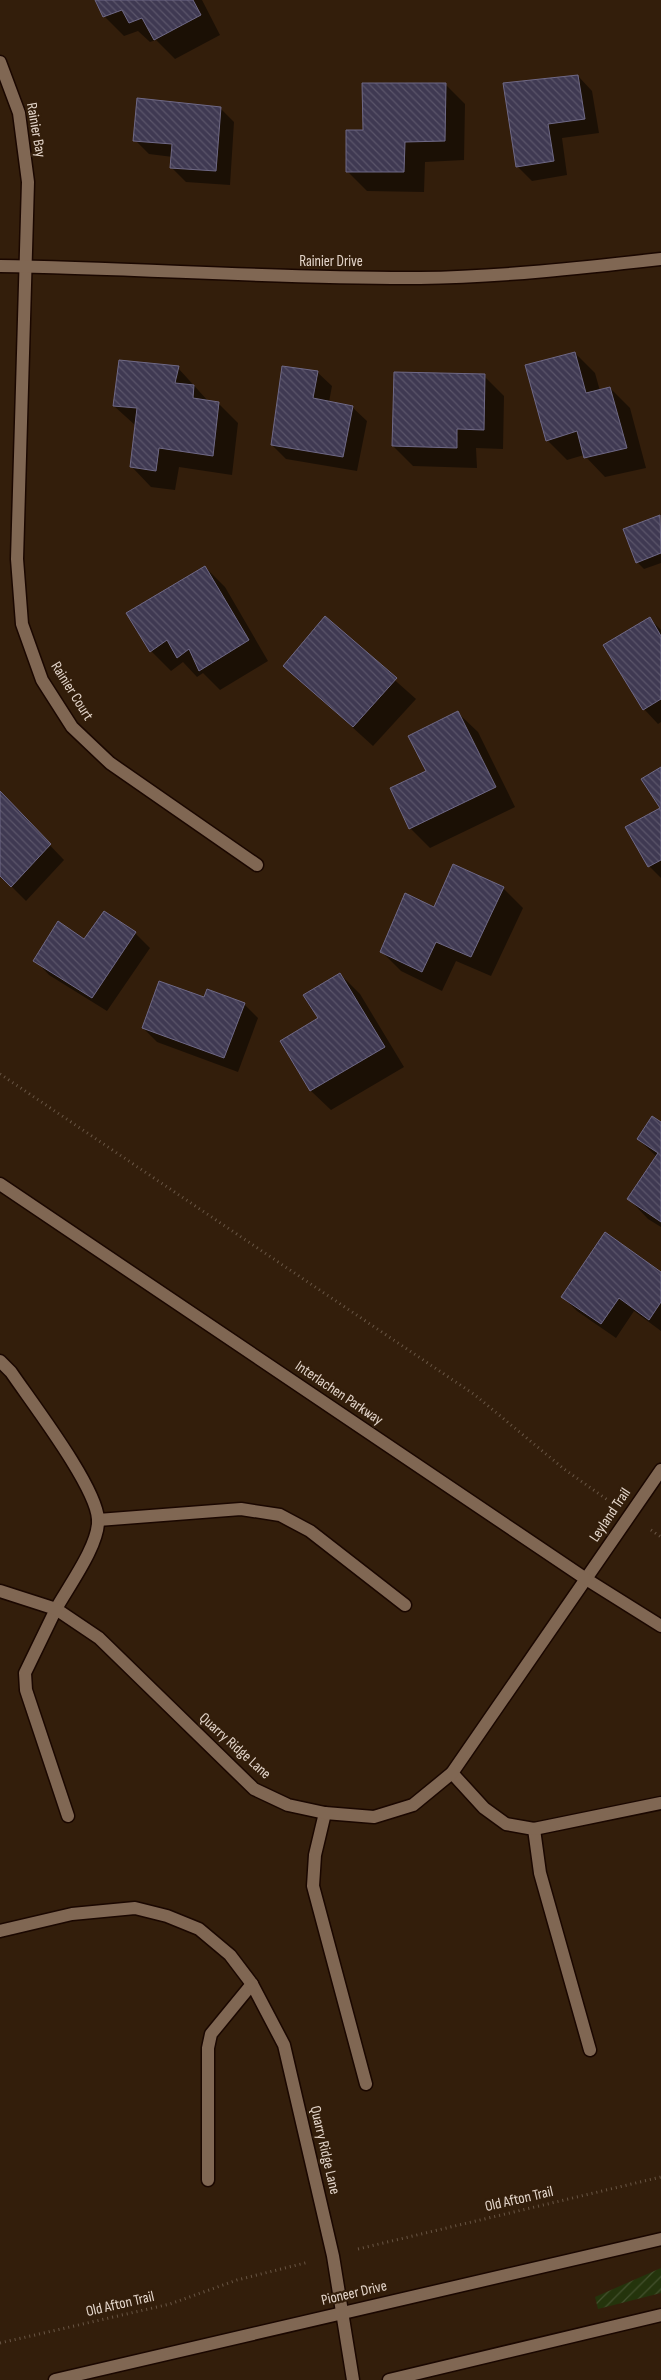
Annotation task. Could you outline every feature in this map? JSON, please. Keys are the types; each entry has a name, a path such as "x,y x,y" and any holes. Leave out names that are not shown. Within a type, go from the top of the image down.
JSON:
{"street":[{"name":"Rainier Bay","path":"0,62 19,113 28,182 26,266"},
{"name":"Rainier Drive","path":"0,266 284,277 421,278 539,272 661,259"},
{"name":"Rainier Court","path":"26,266 17,559 22,624 42,680 72,727 110,763 257,866"},
{"name":"Interlachen Parkway","path":"0,1184 586,1580 661,1626"},
{"path":"0,1361 11,1372 73,1463 91,1496 98,1520 94,1540 56,1608 26,1673 26,1690 68,1816"},
{"name":"Leyland Trail","path":"586,1580 661,1470"},
{"path":"98,1520 241,1509 280,1516 310,1531 405,1605"},
{"name":"Quarry Ridge Lane","path":"0,1591 56,1608 99,1638 254,1789 288,1804 325,1814 374,1817 412,1805 452,1773 586,1580"},
{"path":"452,1773 484,1808 506,1824 534,1829 661,1804"},
{"path":"325,1814 315,1855 312,1886 366,2084"},
{"path":"534,1829 540,1873 590,2050"},
{"name":"Quarry Ridge Lane","path":"0,1931 72,1914 135,1908 167,1916 199,1929 230,1955 252,1984 284,2045 333,2256 353,2380"},
{"path":"208,2180 208,2048 211,2034 252,1984"},
{"name":"Pioneer Drive","path":"55,2380 661,2238"},
{"path":"389,2380 661,2315"}],"path":[{"path":"0,1074 475,1395 564,1469 628,1516 661,1536"},
{"name":"Old Afton Trail","path":"383,2242 661,2177"},
{"name":"Old Afton Trail","path":"0,2343 170,2304 237,2280 271,2272"}],"green space":[{"path":"661,2268 661,2293 598,2309 595,2297"}],"building":[{"path":"95,0 193,0 201,15 154,40 142,18 129,23 122,10 103,17"},
{"path":"578,75 585,119 548,124 554,161 516,167 503,83"},
{"path":"362,83 446,83 445,141 405,142 404,172 346,172 346,130 363,130"},
{"path":"137,98 221,107 216,171 170,168 172,144 133,141"},
{"path":"575,352 586,393 610,387 627,448 584,458 577,431 546,441 525,365"},
{"path":"119,360 179,366 175,383 194,385 193,398 219,402 213,456 159,448 156,471 130,467 137,408 113,406"},
{"path":"282,366 318,371 313,398 353,406 343,457 271,445"},
{"path":"394,372 485,374 484,430 457,429 457,448 392,446"},
{"path":"660,515 661,553 636,563 623,529"},
{"path":"205,566 249,640 199,671 189,649 177,658 167,640 150,652 126,613"},
{"path":"325,616 397,678 353,727 283,666"},
{"path":"650,617 661,636 661,699 643,710 603,645"},
{"path":"458,711 496,787 409,829 390,788 426,771 408,736"},
{"path":"661,767 661,860 648,867 625,827 660,808 641,779"},
{"path":"0,791 51,844 11,887 0,876"},
{"path":"453,864 504,887 471,957 436,942 422,972 380,952 405,893 434,907"},
{"path":"104,911 136,932 92,998 33,961 58,921 84,939"},
{"path":"340,973 385,1047 310,1091 280,1041 318,1018 303,995"},
{"path":"159,981 204,997 207,989 245,1003 224,1058 142,1028"},
{"path":"652,1116 661,1122 661,1222 627,1199 658,1153 637,1139"},
{"path":"605,1232 661,1272 661,1302 649,1320 619,1298 601,1324 561,1297"}]}
